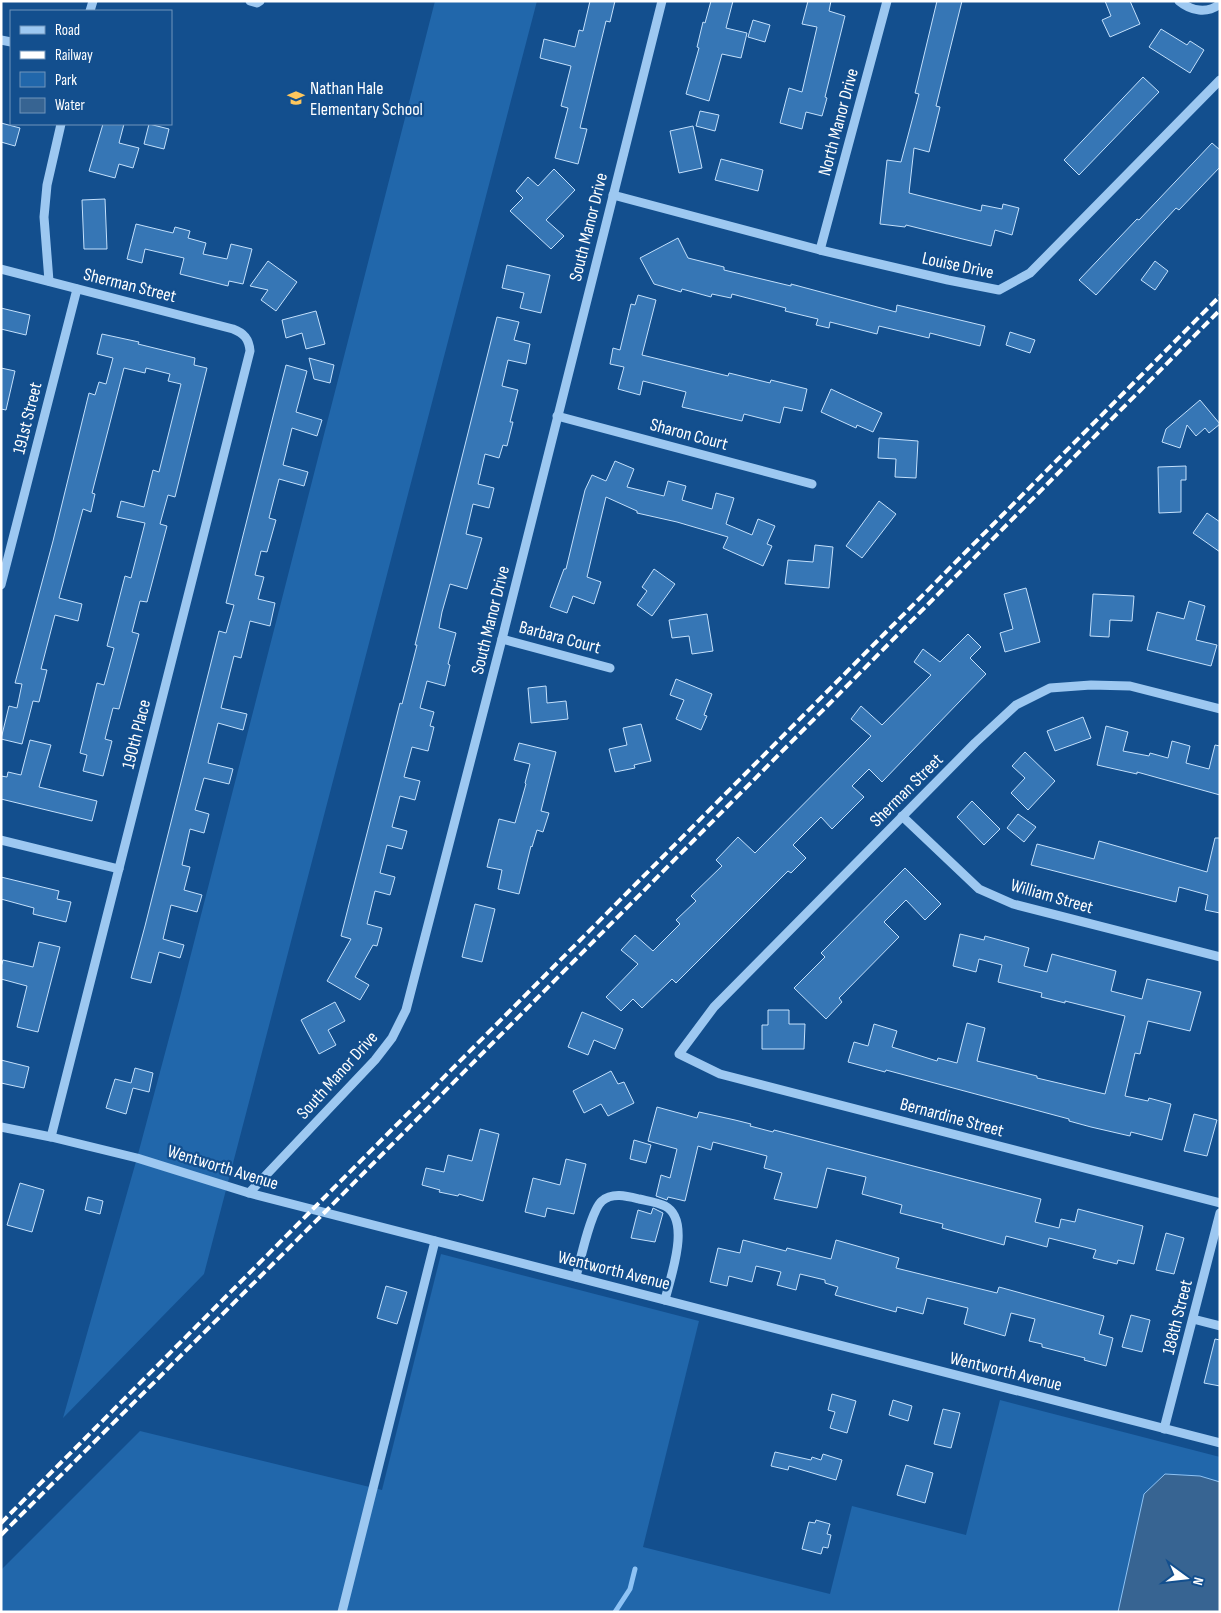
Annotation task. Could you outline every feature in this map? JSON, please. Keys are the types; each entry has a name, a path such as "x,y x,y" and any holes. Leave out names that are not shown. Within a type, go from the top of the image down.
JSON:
{"street":[{"path":"250,1 257,3 260,1"},
{"name":"South Manor Drive","path":"249,1193 375,1060 392,1038 406,1010 502,638 662,1"},
{"name":"North Manor Drive","path":"820,250 887,1"},
{"path":"1179,1 1186,7 1196,10 1207,10 1220,4"},
{"name":"Louise Drive","path":"613,195 820,250 999,290 1030,273 1220,80"},
{"path":"49,281 44,217 47,185 61,125"},
{"name":"Sherman Street","path":"1,269 233,329 240,332 248,340"},
{"name":"191st Street","path":"1,585 77,289"},
{"name":"190th Place","path":"52,1137 250,351 248,340"},
{"name":"Sharon Court","path":"557,416 812,484"},
{"name":"Barbara Court","path":"502,638 610,668"},
{"name":"Sherman Street","path":"679,1054 714,1007 975,743 1016,705 1050,688 1091,685 1130,686 1220,709"},
{"name":"William Street","path":"902,816 979,889 1005,901 1022,907 1220,957"},
{"path":"1,840 119,870"},
{"name":"Bernardine Street","path":"679,1054 720,1074 1220,1203"},
{"name":"Wentworth Avenue","path":"1,1127 52,1137 137,1158 249,1193 1220,1443"},
{"path":"576,1277 595,1212 602,1201 622,1195 655,1202 666,1206 672,1212 677,1222 679,1235 665,1300"},
{"name":"188th Street","path":"1164,1428 1220,1213"},
{"path":"342,1612 435,1241"},
{"path":"1193,1319 1220,1326"}],"green space":[{"path":"435,1 537,1 204,1274 63,1418 137,1158 180,997"},
{"path":"441,1254 699,1321 643,1547 830,1594 852,1506 966,1535 1000,1400 1220,1457 1220,1612 1,1612 1,1570 140,1431 382,1490"}],"water":[{"path":"1165,1474 1200,1476 1220,1482 1220,1612 1118,1612 1144,1494"}],"building":[{"path":"590,1 615,1 610,22 606,21 580,128 587,129 578,164 555,158 568,108 561,106 571,66 540,58 544,39 575,47 579,30 583,31"},
{"path":"711,1 733,1 726,28 747,33 741,58 722,54 709,101 686,94 699,48 697,47 703,22 705,23"},
{"path":"808,1 831,1 829,11 845,16 822,116 806,112 802,129 780,123 789,88 802,92 817,27 802,24"},
{"path":"937,1 962,1 936,106 940,107 929,152 914,148 909,193 981,211 982,205 1002,209 1003,204 1019,208 1012,235 995,230 991,246 906,225 905,227 880,224 887,160 901,162 919,94 915,93"},
{"path":"1105,1 1130,1 1140,24 1110,37 1102,20 1111,16"},
{"path":"753,20 770,25 765,42 748,37"},
{"path":"1161,29 1187,45 1190,41 1204,50 1190,73 1149,47"},
{"path":"1143,77 1159,92 1079,175 1064,160"},
{"path":"700,111 719,115 715,131 696,126"},
{"path":"1,123 20,128 15,146 1,142"},
{"path":"103,125 124,125 119,143 139,148 133,168 119,164 115,178 89,171"},
{"path":"149,125 169,129 164,149 144,144"},
{"path":"693,126 702,168 679,173 670,131"},
{"path":"1212,143 1220,150 1220,167 1179,210 1176,208 1096,295 1079,280"},
{"path":"721,159 763,170 758,191 715,180"},
{"path":"554,169 575,190 546,220 564,236 551,249 510,211 523,198 516,191 528,177 538,186"},
{"path":"105,199 107,249 84,249 82,200"},
{"path":"136,224 173,233 175,227 190,231 188,238 206,243 203,254 227,259 231,244 252,249 243,284 229,281 228,286 180,274 184,258 145,249 142,263 127,259"},
{"path":"678,238 688,258 724,267 724,270 791,286 791,284 896,312 897,305 985,326 980,346 930,333 929,338 879,326 877,334 830,322 829,328 816,325 818,319 785,311 786,308 732,294 731,298 712,294 711,297 682,289 681,292 654,284 640,258"},
{"path":"268,261 297,282 276,311 261,300 268,290 250,286"},
{"path":"1155,261 1168,271 1155,290 1141,280"},
{"path":"507,265 550,275 541,313 520,308 524,293 502,288"},
{"path":"638,295 656,300 642,355 728,376 729,373 770,383 771,380 807,389 802,411 784,407 780,423 744,414 742,421 682,407 686,392 643,381 640,395 618,389 624,367 610,364 613,348 620,350 631,304 635,305"},
{"path":"1,308 30,315 26,335 1,329"},
{"path":"316,311 325,344 306,349 302,333 286,338 282,320"},
{"path":"497,317 519,322 514,340 530,344 526,364 508,360 502,386 518,390 510,422 513,422 507,446 503,445 499,458 485,454 478,484 494,488 489,508 473,504 466,534 482,538 467,589 450,584 442,612 439,628 456,633 448,664 450,665 445,686 427,681 420,708 434,712 430,726 434,727 428,751 412,747 404,777 420,781 415,800 400,796 392,827 407,831 402,849 387,845 380,873 395,877 390,895 375,891 367,924 382,928 377,946 373,945 355,977 369,985 360,1000 327,981 351,939 341,936 400,703 402,704 417,645 415,645"},
{"path":"1010,332 1035,340 1030,353 1006,345"},
{"path":"102,334 195,358 194,365 207,368 175,497 168,495 160,524 167,526 147,602 140,601 132,632 139,634 119,709 113,708 105,739 112,741 103,776 83,771 87,755 80,753 97,683 104,685 114,648 107,646 125,576 131,578 145,523 117,517 121,501 144,507 153,470 159,472 181,384 168,381 170,374 146,368 145,373 124,368 92,493 95,494 91,512 83,509 59,598 82,604 78,621 55,615 41,669 47,670 39,702 33,701 22,744 1,739 9,706 17,708 22,684 15,683 53,541 89,393 95,395 99,382 106,384 113,358 97,354"},
{"path":"309,358 334,365 330,383 314,379"},
{"path":"286,365 307,371 296,412 322,420 317,436 292,428 283,465 308,472 304,486 279,479 269,518 276,520 267,552 261,551 255,575 264,577 258,599 275,603 270,626 250,621 241,658 234,656 221,708 247,714 243,730 218,723 208,763 233,769 229,784 204,778 195,810 209,814 204,833 190,829 182,865 190,867 184,890 202,895 197,912 171,905 163,939 184,945 180,958 159,952 151,983 131,978 219,631 226,633 234,605 226,603"},
{"path":"1,368 15,371 6,410 1,409"},
{"path":"831,389 882,413 873,432 857,425 856,428 821,412"},
{"path":"1200,400 1220,424 1209,433 1205,428 1196,436 1187,425 1180,448 1162,442 1166,429"},
{"path":"879,438 918,441 916,478 895,477 896,459 878,458"},
{"path":"615,461 634,469 627,487 664,496 668,481 686,486 682,500 712,509 716,493 734,498 726,524 752,535 758,519 775,526 767,544 772,546 763,566 723,548 728,537 637,513 637,511 606,497 587,577 601,582 594,604 573,596 567,613 550,607 564,569 566,569 585,490 592,475 606,481"},
{"path":"1186,466 1186,480 1181,480 1181,512 1159,513 1158,467"},
{"path":"879,501 896,514 862,558 846,546"},
{"path":"1207,513 1220,522 1220,552 1193,533"},
{"path":"815,545 833,547 829,588 785,584 788,560 813,562"},
{"path":"654,569 675,584 652,616 637,605 647,591 642,587"},
{"path":"1026,588 1040,642 1005,652 1000,633 1013,629 1004,594"},
{"path":"1093,594 1134,596 1132,621 1110,620 1109,637 1090,636"},
{"path":"1189,601 1205,606 1196,640 1217,645 1211,666 1147,650 1157,612 1184,619"},
{"path":"707,614 713,651 692,654 689,636 672,638 669,620"},
{"path":"968,634 981,647 970,658 986,674 882,782 869,769 852,786 864,797 832,829 821,817 793,845 806,858 791,873 788,871 676,983 672,979 642,1008 633,999 621,1011 606,997 638,964 621,950 635,935 653,951 680,924 676,920 696,901 691,896 722,866 716,860 738,837 755,853 871,736 851,719 861,706 882,725 931,675 914,662 923,649 940,662"},
{"path":"676,679 712,694 704,715 707,716 701,730 676,719 684,700 670,695"},
{"path":"546,686 547,703 566,701 568,719 531,723 528,688"},
{"path":"1083,717 1091,738 1055,751 1047,731"},
{"path":"641,724 651,761 634,765 635,768 615,772 609,749 627,745 623,728"},
{"path":"1106,726 1128,732 1123,751 1149,756 1150,753 1168,758 1172,741 1190,746 1186,763 1209,769 1215,745 1220,746 1220,795 1137,772 1137,774 1097,765"},
{"path":"30,740 51,745 39,787 97,801 92,821 1,799 1,776 7,777 8,772 21,775"},
{"path":"519,743 556,752 541,811 549,813 543,832 537,830 531,846 519,894 498,889 502,870 487,867 499,819 515,823 526,784 530,764 514,760"},
{"path":"1025,752 1055,781 1028,810 1011,793 1025,778 1012,766"},
{"path":"972,801 1000,829 984,845 957,817"},
{"path":"1018,814 1036,827 1024,842 1007,828"},
{"path":"1215,838 1220,838 1220,913 1205,910 1208,895 1179,887 1176,902 1031,865 1037,844 1094,859 1099,841 1207,872"},
{"path":"905,868 941,904 925,920 906,900 884,922 899,937 839,998 842,1002 826,1019 794,988 825,957 821,953"},
{"path":"1,877 59,891 57,899 71,902 66,922 33,914 34,908 1,899"},
{"path":"475,904 495,909 482,962 462,957"},
{"path":"960,934 984,940 985,936 1029,948 1024,966 1047,972 1052,954 1116,971 1111,991 1142,999 1147,979 1201,992 1190,1031 1148,1021 1140,1054 1135,1053 1125,1096 1148,1101 1149,1098 1171,1104 1162,1140 1131,1132 1130,1136 1091,1127 1069,1121 1069,1119 886,1070 885,1072 848,1062 854,1042 868,1046 874,1024 897,1031 892,1047 937,1061 938,1058 957,1063 967,1023 985,1028 977,1061 1105,1094 1125,1016 1041,997 1042,993 998,982 1002,965 979,959 976,972 953,966"},
{"path":"39,942 60,947 38,1032 17,1027 27,986 1,979 1,967 3,960 33,967"},
{"path":"335,1002 345,1021 328,1030 336,1045 319,1054 301,1020"},
{"path":"768,1010 789,1010 789,1024 805,1024 804,1049 762,1049 762,1025 768,1025"},
{"path":"582,1012 623,1029 615,1049 594,1040 588,1055 568,1047"},
{"path":"1,1060 29,1067 24,1088 1,1083"},
{"path":"135,1068 153,1073 149,1092 133,1088 126,1114 106,1108 115,1079 131,1083"},
{"path":"611,1071 618,1084 624,1082 634,1103 608,1116 601,1104 584,1113 573,1091"},
{"path":"657,1107 697,1118 699,1112 735,1120 773,1132 774,1130 1041,1199 1035,1222 1059,1228 1061,1219 1075,1222 1078,1209 1143,1226 1134,1264 1118,1260 1117,1264 1093,1258 1096,1250 1049,1238 1047,1247 1006,1236 1004,1245 942,1228 943,1224 900,1213 902,1205 862,1194 866,1177 827,1168 817,1208 774,1199 782,1173 764,1168 767,1156 713,1142 711,1150 698,1146 685,1201 668,1197 667,1200 656,1196 661,1175 670,1178 677,1149 648,1141"},
{"path":"1194,1114 1217,1120 1207,1156 1184,1151"},
{"path":"480,1129 499,1134 483,1201 459,1194 458,1196 439,1192 440,1190 422,1185 426,1168 444,1172 448,1155 472,1161"},
{"path":"634,1140 651,1145 646,1163 630,1159"},
{"path":"566,1159 586,1164 574,1214 547,1208 545,1217 525,1212 533,1178 560,1185"},
{"path":"20,1183 44,1190 32,1232 7,1225"},
{"path":"88,1197 103,1201 100,1214 85,1210"},
{"path":"653,1208 663,1213 655,1242 631,1238 638,1210 651,1214"},
{"path":"1166,1233 1184,1238 1174,1274 1156,1270"},
{"path":"743,1240 786,1251 787,1248 831,1259 836,1240 899,1258 896,1268 997,1293 999,1287 1104,1316 1099,1334 1113,1338 1106,1366 1084,1360 1085,1358 1042,1347 1042,1344 1029,1341 1035,1319 1011,1313 1005,1336 964,1324 968,1308 927,1298 923,1314 897,1307 896,1312 835,1295 838,1287 825,1283 825,1280 800,1274 796,1290 777,1285 781,1272 756,1266 752,1282 729,1276 727,1286 710,1282 718,1248 740,1253"},
{"path":"386,1286 407,1292 397,1324 377,1318"},
{"path":"1131,1315 1150,1320 1142,1352 1122,1347"},
{"path":"1215,1339 1220,1340 1220,1386 1204,1383"},
{"path":"832,1394 856,1401 847,1433 830,1428 835,1412 828,1410"},
{"path":"893,1400 912,1406 908,1421 889,1415"},
{"path":"943,1409 960,1413 951,1448 934,1444"},
{"path":"775,1452 811,1460 812,1457 821,1460 823,1454 842,1460 836,1480 789,1466 788,1470 771,1466"},
{"path":"906,1465 933,1473 925,1503 897,1495"},
{"path":"816,1520 830,1524 827,1534 831,1535 828,1548 823,1547 821,1554 802,1549 809,1522 815,1523"}],"waterway":[{"path":"615,1612 630,1589 635,1569"}],"railway":[{"path":"1,1523 1220,296"},
{"path":"1,1535 325,1212 1220,310"}],"place":[{"name":"Nathan Hale Elementary School","path":"296,98"}]}
